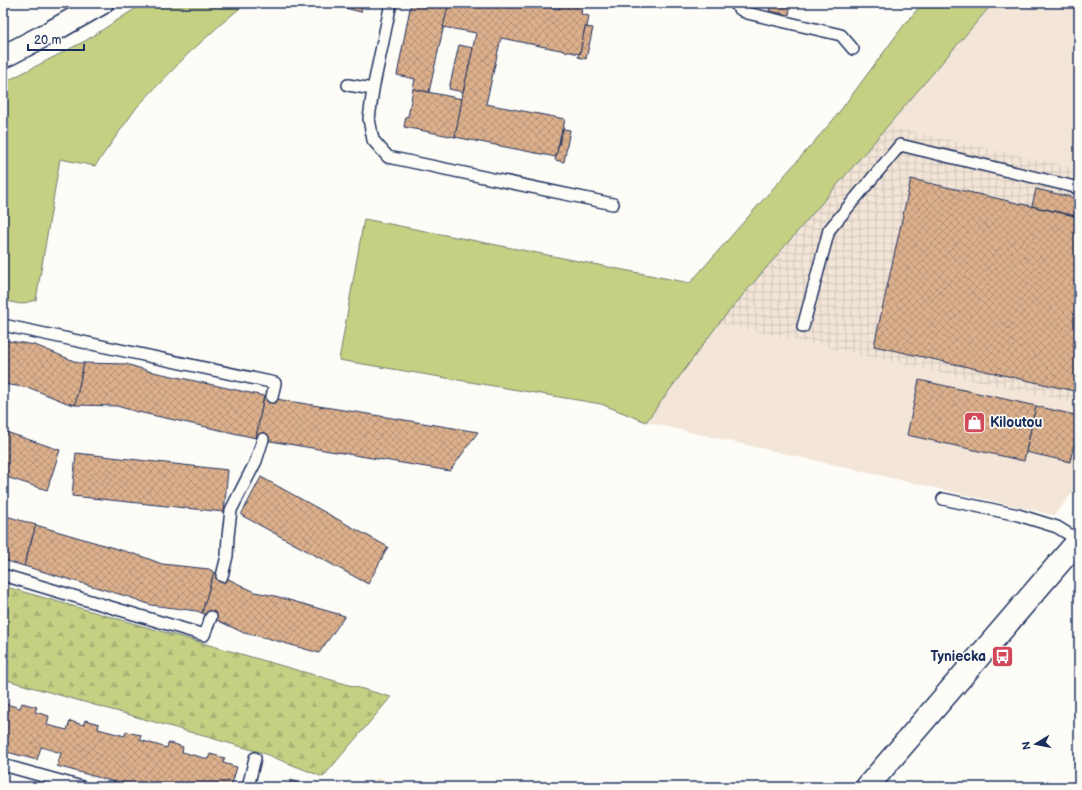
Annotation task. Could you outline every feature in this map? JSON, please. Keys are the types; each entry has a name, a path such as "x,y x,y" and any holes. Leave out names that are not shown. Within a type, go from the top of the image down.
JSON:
{"street":[{"path":"3,57 102,3"},
{"path":"867,787 1078,541"}],"lane":[{"path":"391,3 373,89 370,119 373,140 388,157 613,204"},
{"path":"735,3 742,11 747,13 841,35 852,49"},
{"path":"348,85 373,89"},
{"path":"803,327 829,230 900,145 1079,188"},
{"path":"3,325 275,383 272,398"},
{"path":"222,576 227,556 231,510 256,461 263,439"},
{"path":"942,499 1018,515 1057,526 1078,541"},
{"path":"3,575 204,635 211,617"},
{"path":"248,787 255,758"},
{"path":"3,765 82,787"}],"shaded area":[{"path":"993,3 1079,3 1079,169 888,126"},
{"path":"888,126 1079,169 1079,404 719,323"},
{"path":"719,323 1079,404 1079,485 1054,515 646,422"},
{"path":"377,778 418,787 370,787"}],"green space":[{"path":"144,3 246,3 187,55 137,107 95,166 60,159 36,300 20,304 3,300 3,83 85,41"},
{"path":"923,3 993,3 719,323 646,422 601,404 339,360 364,219 690,283 834,119 904,25"},
{"path":"3,586 391,697 323,777 260,752 3,679"}],"building":[{"path":"342,3 363,3 361,12 341,7"},
{"path":"411,3 449,3 429,92 413,89 415,79 397,75"},
{"path":"449,3 527,3 559,9 560,3 583,3 581,14 589,16 587,27 585,27 580,54 501,38 486,104 565,119 556,157 455,137 476,33 443,27"},
{"path":"771,3 791,3 789,15 769,11"},
{"path":"585,27 593,28 586,59 578,57 579,53 580,54"},
{"path":"459,45 473,48 463,92 449,89"},
{"path":"413,89 462,99 455,137 404,127 406,116 408,117"},
{"path":"563,129 570,130 564,162 555,160"},
{"path":"911,179 1079,217 1079,392 874,346"},
{"path":"1036,189 1079,199 1077,216 1032,206"},
{"path":"3,340 35,345 79,363 84,363 75,405 30,388 3,384"},
{"path":"84,363 126,364 149,371 264,396 256,438 117,406 75,405"},
{"path":"919,380 1036,406 1024,461 907,435"},
{"path":"264,396 478,432 450,471 270,441 256,438"},
{"path":"1036,406 1079,416 1079,423 1070,462 1026,452"},
{"path":"3,431 60,450 47,490 3,476"},
{"path":"76,453 228,470 224,512 72,496"},
{"path":"261,477 388,547 368,584 241,515"},
{"path":"3,515 36,525 24,566 3,560"},
{"path":"36,525 141,556 162,564 209,569 214,572 202,613 197,611 151,605 24,566"},
{"path":"214,572 255,592 275,596 345,616 319,653 244,633 202,613"},
{"path":"3,703 20,708 22,703 37,707 35,712 49,716 47,725 67,730 70,721 83,725 85,720 99,724 98,729 125,736 126,731 141,735 140,740 167,748 168,743 174,744 183,747 182,752 208,759 210,754 225,758 223,763 237,767 231,787 133,787 57,766 61,753 41,747 37,760 3,751"},
{"path":"291,780 305,785 305,787 288,787"},
{"path":"3,782 9,784 8,787 3,787"}],"place":[{"name":"Kiloutou","path":"974,422"},
{"name":"Tyniecka","path":"1002,656"}]}
